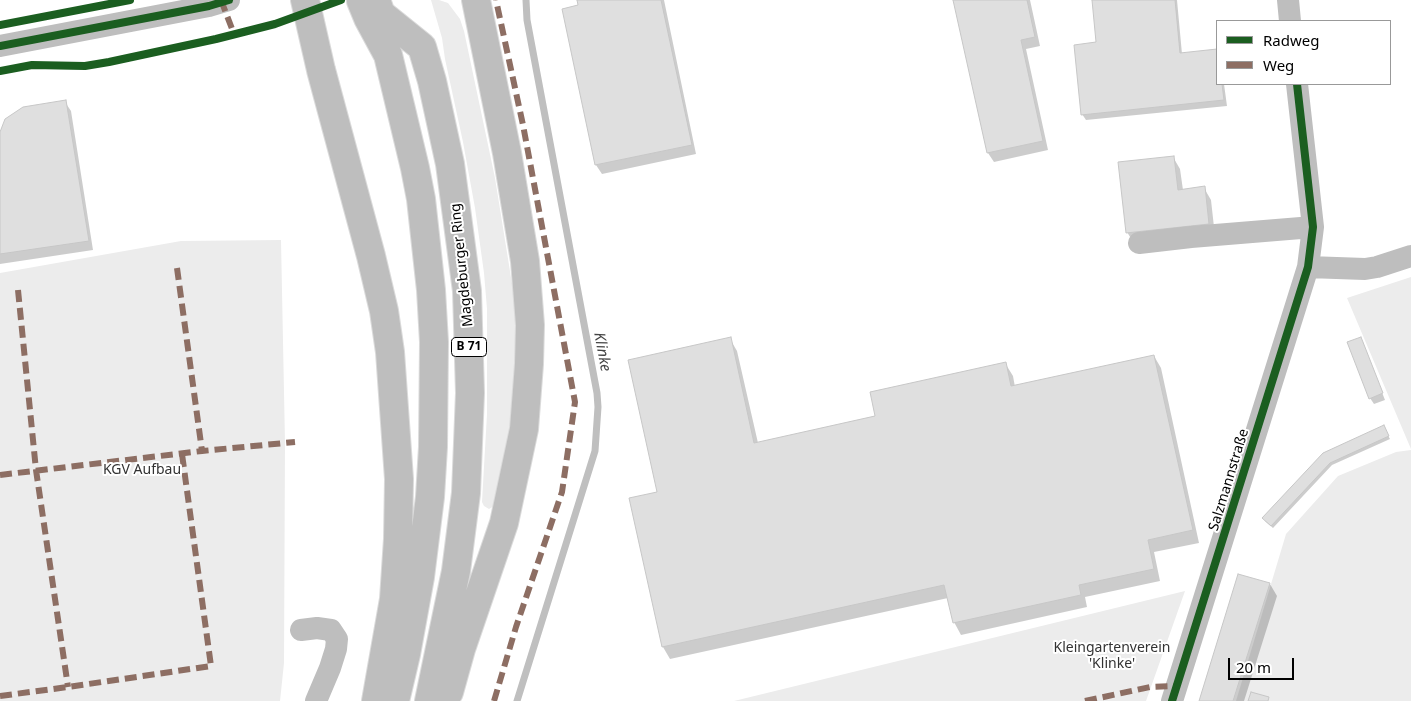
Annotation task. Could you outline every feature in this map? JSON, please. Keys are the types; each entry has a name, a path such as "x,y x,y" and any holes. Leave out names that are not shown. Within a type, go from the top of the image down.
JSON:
{"highway":[{"path":"305,0 321,70 371,256 384,311 390,352 399,480 398,539 392,615 376,701"},
{"path":"447,701 461,649 504,524 524,429 529,364 530,325 525,260 507,153 476,0"},
{"name":"Magdeburger Ring","path":"371,8 388,55 398,91 415,168 426,247 434,342 433,447 430,497 420,576 406,654 395,701"},
{"name":"Magdeburger Ring","path":"371,8 422,47 432,81 450,164 467,291 470,393 466,494 456,571 429,701"}],"street":[{"path":"0,46 180,5 229,0"},
{"path":"1288,0 1290,20"},
{"name":"Salzmannstraße","path":"1172,701 1308,267 1313,227 1297,85"},
{"path":"1138,244 1239,228 1313,227"},
{"path":"1308,267 1365,269 1411,256"},
{"path":"300,630 317,628 331,630 337,639 330,668 316,701"}],"green space":[{"path":"431,0 448,3 460,19 464,31 495,178 518,321 517,391 496,505 489,509 482,502 487,414 487,309 484,273 463,142 442,38"},
{"name":"KGV Aufbau","path":"281,240 285,443 284,663 280,701 0,701 0,273 181,241"},
{"path":"1411,277 1411,449 1347,298"},
{"path":"1411,450 1411,701 1236,701 1286,534 1338,476 1396,452"},
{"name":"Kleingartenverein 'Klinke'","path":"1185,591 1146,701 734,701"}],"building":[{"path":"577,0 661,0 692,145 595,165 562,9 578,5"},
{"path":"953,0 1027,0 1035,37 1021,40 1043,141 987,153"},
{"path":"1092,0 1175,0 1180,53 1216,49 1216,85 1222,85 1224,100 1081,115 1074,45 1096,42"},
{"path":"66,100 89,241 0,254 0,132 5,119 23,107"},
{"path":"1174,156 1178,190 1205,186 1209,224 1126,233 1118,162"},
{"path":"731,337 754,443 875,416 870,392 1006,362 1011,386 1154,355 1193,530 1148,540 1154,569 1079,585 1081,595 953,623 944,585 662,647 629,498 657,492 628,360"},
{"path":"1361,337 1383,393 1369,399 1347,342"},
{"path":"1384,425 1389,436 1330,463 1271,526 1262,518 1323,453"},
{"path":"1238,574 1270,583 1233,701 1199,701"},
{"path":"1251,692 1269,697 1268,701 1248,701"}],"waterway":[{"name":"Klinke","path":"517,701 595,451 598,407 597,393 527,20 526,0"}],"marked path":[{"path":"221,0 234,34"},
{"path":"494,701 516,627 562,492 575,402 523,125 496,0"},
{"path":"177,268 202,451"},
{"path":"18,290 36,470 68,687"},
{"path":"0,475 295,442"},
{"path":"0,696 211,666 182,454"},
{"path":"1085,701 1150,687 1177,686"}],"cycle path":[{"path":"0,25 130,0"},
{"path":"0,46 209,6 229,0"},
{"path":"0,71 32,65 85,66 109,62 275,24 341,0"},
{"path":"1172,701 1308,267 1313,227 1297,85"}]}
